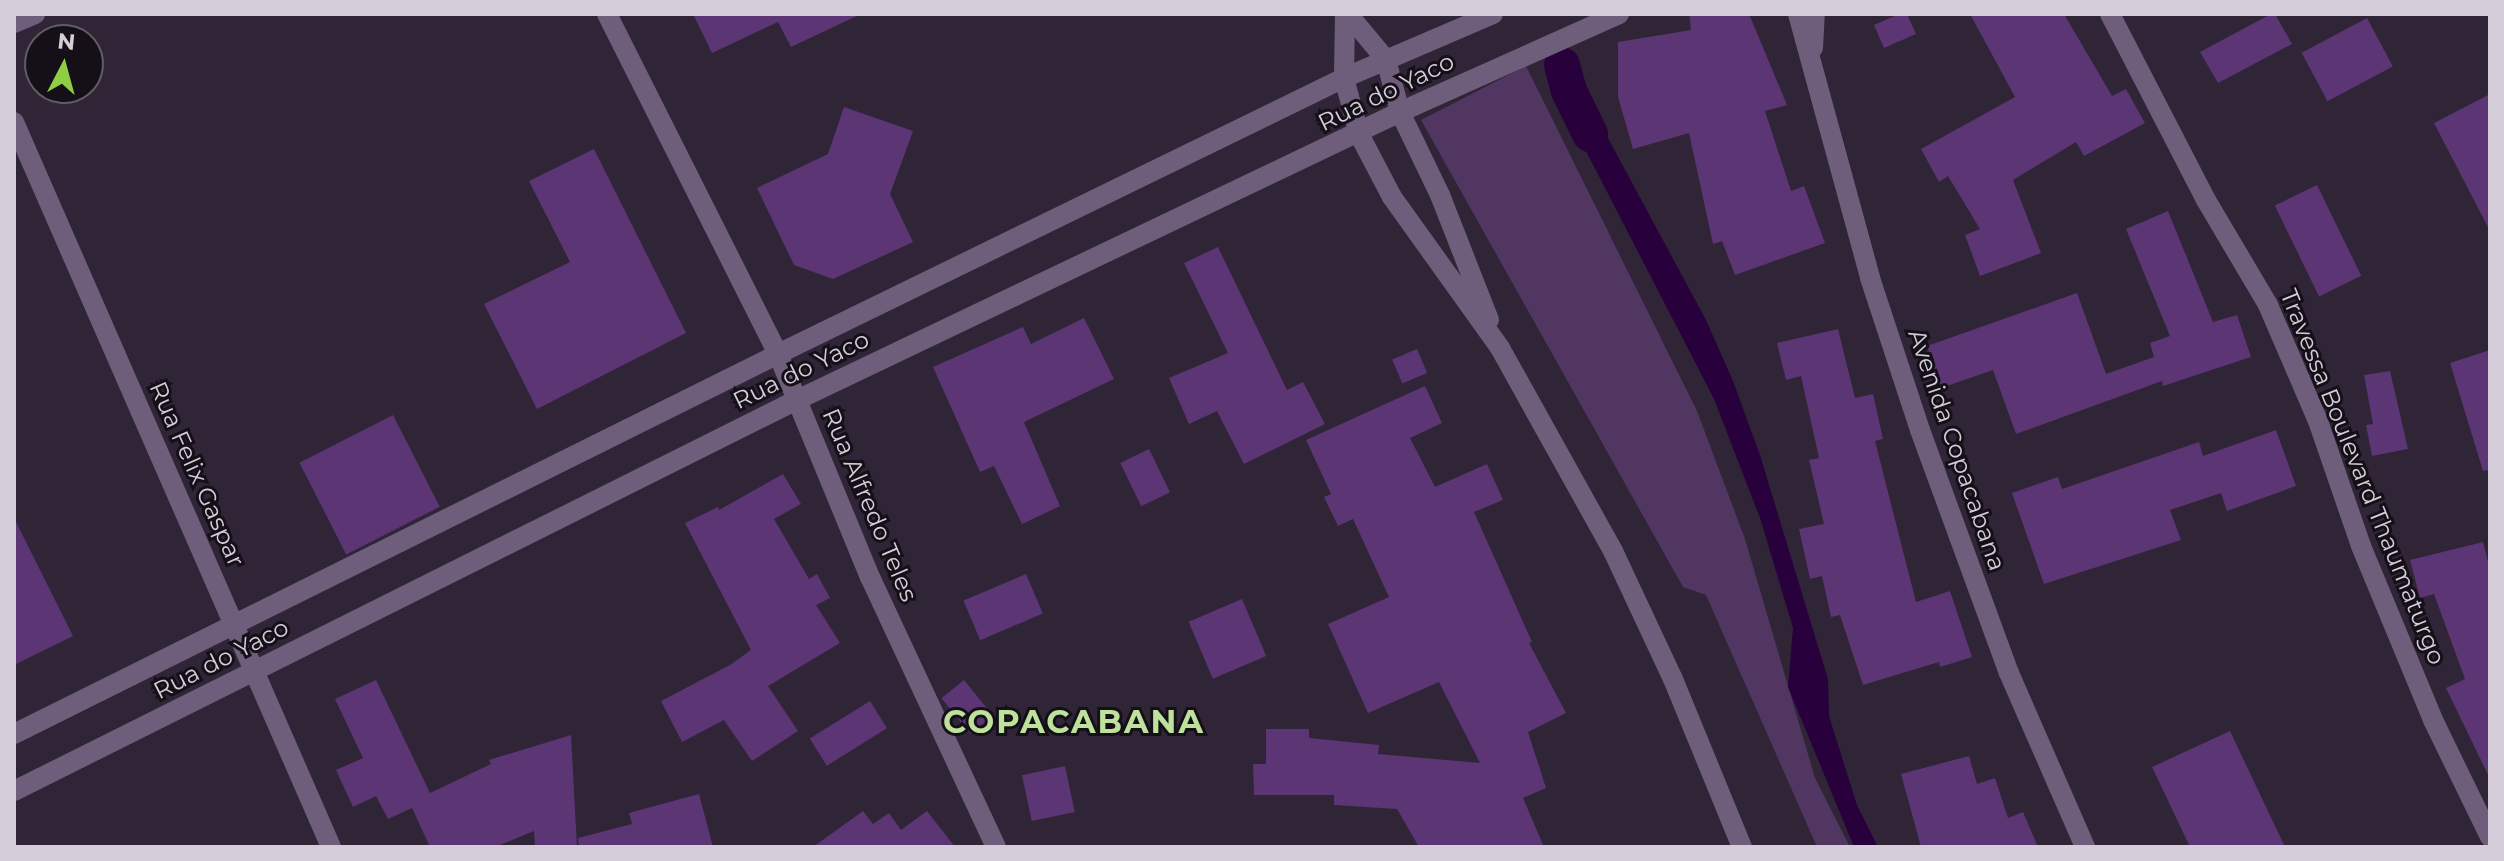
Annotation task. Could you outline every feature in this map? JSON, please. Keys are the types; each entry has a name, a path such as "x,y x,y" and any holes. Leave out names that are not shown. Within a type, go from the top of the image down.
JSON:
{"street":[{"path":"14,23 35,14"},
{"name":"Rua Alfredo Teles","path":"607,14 778,354 870,577 996,847"},
{"path":"1346,14 1386,60 1400,112 1440,195 1500,348"},
{"path":"1346,14 1344,78 1359,134 1392,197 1500,348 1613,551 1673,679 1742,847"},
{"name":"Rua do Yaco","path":"14,734 778,354 1344,78 1493,14"},
{"name":"Rua do Yaco","path":"14,791 797,400 1400,112 1619,14"},
{"path":"1786,14 1805,38"},
{"name":"Avenida Copacabana","path":"1798,14 1870,278 1920,430 2009,673 2085,847"},
{"name":"Avenida Copacabana","path":"1812,60 1815,14"},
{"name":"Travessa Boulevard Thaumaturgo","path":"2110,14 2206,200 2268,305 2318,421 2361,546 2433,720 2490,837"},
{"name":"Rua Felix Gaspar","path":"14,122 331,847"}],"shaded area":[{"path":"1526,66 1697,411 1745,539 1815,778 1850,847 1817,847 1706,595 1683,587 1421,120"},
{"path":"1581,88 1706,320 1733,381 1760,455 1828,679 1829,716 1857,805 1878,847 1854,847 1788,687 1793,628 1760,518 1714,399 1558,97"}],"building":[{"path":"693,14 861,14 791,47 778,22 712,53"},
{"path":"1689,14 1749,14 1787,105 1765,111 1791,191 1804,186 1825,243 1735,275 1722,241 1713,244 1689,133 1633,149 1618,97 1618,42 1691,30"},
{"path":"1899,14 1907,14 1916,34 1884,48 1874,25"},
{"path":"1970,14 2064,14 2112,96 2126,89 2145,123 2084,156 2076,142 2013,180 2041,253 1980,276 1965,235 1980,229 1948,176 1939,182 1921,149 2015,97"},
{"path":"2275,14 2292,44 2218,83 2200,52"},
{"path":"2367,18 2393,67 2327,101 2302,53"},
{"path":"2490,94 2490,231 2434,123"},
{"path":"844,107 913,131 890,194 913,242 833,279 794,265 757,188 828,154"},
{"path":"594,149 686,333 537,409 484,304 570,262 529,181"},
{"path":"2317,185 2361,276 2319,296 2275,206"},
{"path":"2168,211 2213,322 2237,315 2251,357 2163,386 2162,381 2016,434 1993,370 1941,388 1927,346 2077,293 2106,374 2154,357 2150,343 2170,336 2126,229"},
{"path":"1218,247 1287,390 1303,382 1325,424 1244,464 1217,411 1189,424 1169,378 1228,353 1184,263"},
{"path":"1084,318 1114,379 1024,422 1060,506 1022,524 994,466 980,472 933,367 1023,327 1031,344"},
{"path":"1838,329 1855,398 1873,394 1883,439 1875,441 1916,602 1950,591 1972,657 1940,667 1939,662 1863,685 1840,615 1831,617 1822,576 1810,579 1799,529 1824,524 1809,460 1819,458 1801,376 1786,380 1777,343"},
{"path":"1417,349 1427,373 1402,383 1392,360"},
{"path":"2490,350 2490,470 2483,471 2450,363"},
{"path":"2390,371 2408,449 2372,456 2366,425 2373,424 2364,375"},
{"path":"1425,386 1442,423 1410,438 1435,487 1487,464 1503,500 1474,512 1532,642 1529,643 1566,713 1528,732 1546,788 1523,798 1544,847 1419,847 1397,809 1334,805 1334,795 1254,795 1253,764 1266,764 1266,729 1309,729 1309,738 1379,745 1378,754 1480,763 1439,682 1368,713 1328,624 1389,597 1353,519 1338,526 1324,497 1331,494 1306,440"},
{"path":"393,415 440,507 346,554 299,463"},
{"path":"2276,430 2296,486 2227,511 2221,493 2170,510 2181,540 2044,584 2012,493 2058,477 2062,489 2199,442 2203,456"},
{"path":"1149,449 1170,492 1141,506 1120,463"},
{"path":"783,474 801,504 774,519 809,579 817,574 830,598 816,605 840,643 768,686 798,731 752,761 724,720 682,742 661,701 730,665 751,650 685,523 718,507 719,510"},
{"path":"14,518 73,636 14,665"},
{"path":"2483,542 2490,570 2490,779 2446,688 2465,679 2434,594 2420,598 2410,560"},
{"path":"1026,574 1043,614 980,640 963,601"},
{"path":"1242,599 1266,656 1213,679 1189,622"},
{"path":"376,680 430,793 491,764 489,760 571,735 577,847 535,847 534,831 495,847 430,847 412,808 388,819 376,796 353,807 336,770 363,758 335,699"},
{"path":"964,680 993,716 970,734 941,698"},
{"path":"870,701 887,728 827,766 810,739"},
{"path":"2230,731 2285,847 2190,847 2152,767"},
{"path":"1969,756 1977,784 1995,778 2008,818 2023,812 2038,847 1921,847 1901,774"},
{"path":"1065,766 1075,812 1032,821 1022,775"},
{"path":"699,794 713,847 579,847 578,838 632,824 629,813"},
{"path":"863,811 873,824 889,813 901,830 927,811 955,847 813,847"}],"waterway":[{"path":"1562,65 1569,91 1590,134"}],"district":[{"name":"COPACABANA","path":"1074,722"}]}
